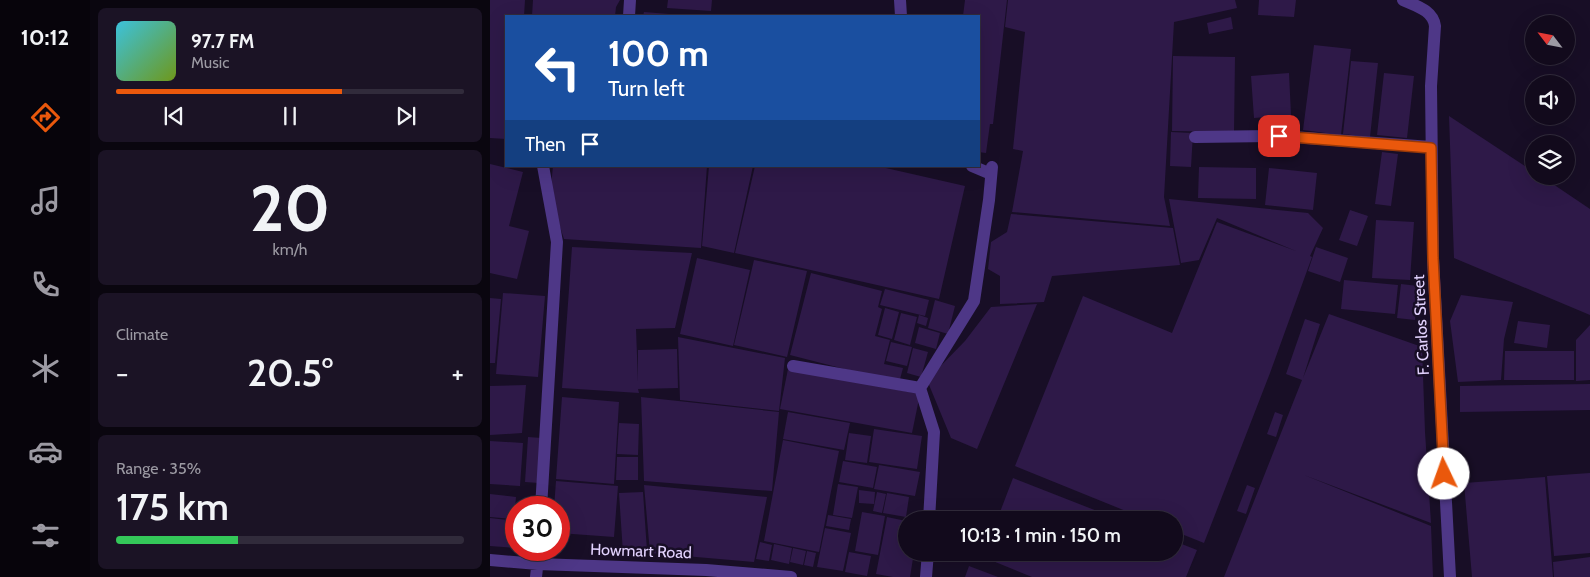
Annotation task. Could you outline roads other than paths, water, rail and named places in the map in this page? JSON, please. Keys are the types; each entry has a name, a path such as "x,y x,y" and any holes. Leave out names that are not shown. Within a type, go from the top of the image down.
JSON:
{"street":[{"path":"629,15 630,0"},
{"path":"900,0 901,15"},
{"name":"F. Carlos Street","path":"1403,0 1426,10 1434,20 1431,86 1433,258 1450,577"},
{"path":"1195,137 1279,136 1431,148"},
{"path":"542,496 557,242 543,167"},
{"path":"930,511 934,432 920,388 974,301 992,170 977,167"},
{"path":"793,366 920,388"},
{"name":"Howmart Road","path":"490,560 791,577"},
{"path":"536,577 538,561"},
{"path":"926,577 927,561"}]}
